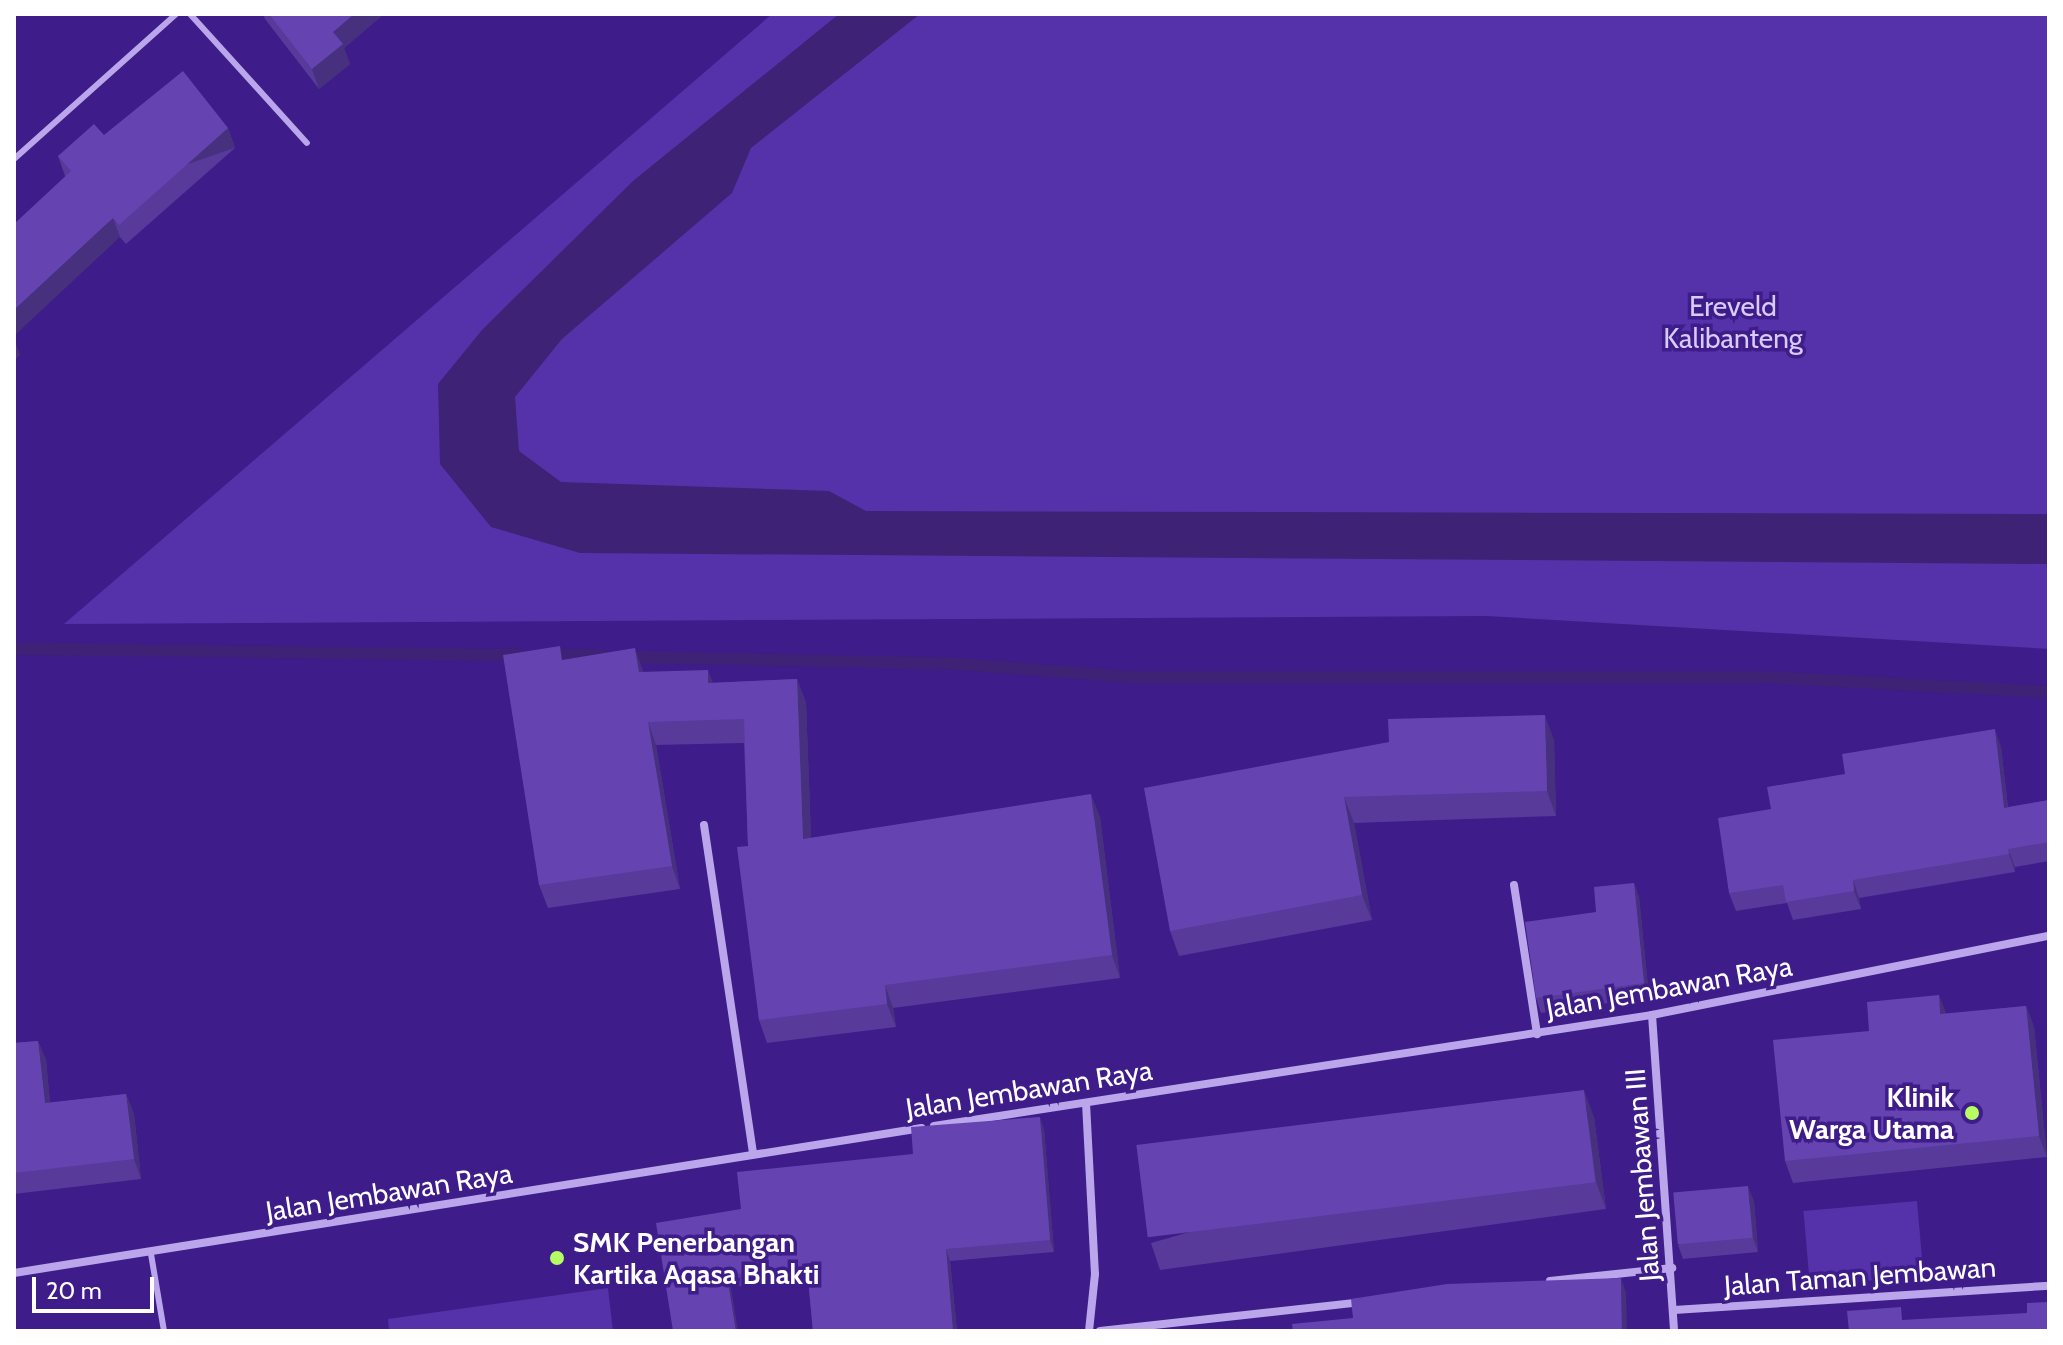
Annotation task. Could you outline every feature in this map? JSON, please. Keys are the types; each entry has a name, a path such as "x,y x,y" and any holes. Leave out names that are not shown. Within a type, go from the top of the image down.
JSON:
{"street":[{"path":"704,825 753,1154"},
{"path":"1514,885 1537,1034"},
{"name":"Jalan Jembawan Raya","path":"14,1273 151,1254 753,1154 1652,1015 2049,936"},
{"name":"Jalan Jembawan III","path":"1652,1015 1674,1331"},
{"path":"1086,1103 1095,1274 1089,1331"},
{"path":"1533,1283 1672,1268"},
{"name":"Jalan Taman Jembawan","path":"1674,1310 2049,1286"},
{"path":"1100,1331 1378,1300"}],"lane":[{"path":"14,159 176,14"},
{"path":"190,14 307,143"},
{"path":"151,1254 164,1331"}],"green space":[{"name":"Ereveld Kalibanteng","path":"772,14 2049,14 2049,649 1487,616 64,624"},
{"path":"1917,1201 1924,1276 1810,1286 1803,1211"},
{"path":"608,1288 613,1331 389,1331 388,1319"}],"shaded area":[{"path":"839,14 920,14 751,148 732,193 562,339 515,397 519,451 561,482 829,491 866,511 2049,514 2049,564 580,553 491,527 440,464 438,384 482,330 633,181"}],"building":[{"path":"269,14 354,14 333,32 343,44 312,69"},
{"path":"183,71 228,128 119,225 113,218 14,310 14,224 71,171 58,156 94,124 104,135"},
{"path":"560,646 562,660 635,648 639,672 708,670 708,683 797,679 803,839 1091,794 1112,955 885,985 887,1004 759,1020 737,847 748,846 744,719 648,722 672,866 539,885 503,655"},
{"path":"1545,715 1547,791 1344,797 1362,895 1170,931 1144,788 1389,742 1388,719"},
{"path":"1995,729 2004,808 2049,800 2049,842 2008,849 2009,854 1853,880 1854,891 1786,902 1783,885 1729,893 1718,818 1771,809 1767,787 1845,774 1842,754"},
{"path":"1634,883 1644,983 1536,998 1525,922 1596,912 1594,887"},
{"path":"1939,995 1940,1014 2026,1006 2039,1136 1785,1161 1773,1040 1869,1031 1867,1002"},
{"path":"38,1041 45,1103 126,1094 134,1159 14,1173 14,1043"},
{"path":"1584,1090 1595,1182 1148,1237 1136,1145"},
{"path":"1040,1117 1050,1240 946,1249 953,1331 813,1331 807,1267 727,1275 736,1331 673,1331 656,1223 741,1209 737,1172 913,1154 911,1127"},
{"path":"1748,1186 1753,1238 1678,1244 1673,1193"},
{"path":"1621,1278 1622,1331 1293,1331 1292,1324 1353,1318 1351,1299 1447,1284"},
{"path":"2049,1302 2049,1331 1849,1331 1847,1311 1901,1307 1902,1320 2027,1313 2027,1303"}],"waterway":[{"path":"14,649 519,655"},
{"path":"549,655 603,656"},
{"path":"621,657 947,663 1128,677 1762,677 2049,692"}],"place":[{"name":"Klinik Warga Utama","path":"1972,1113"},
{"name":"SMK Penerbangan Kartika Aqasa Bhakti","path":"557,1258"}]}
